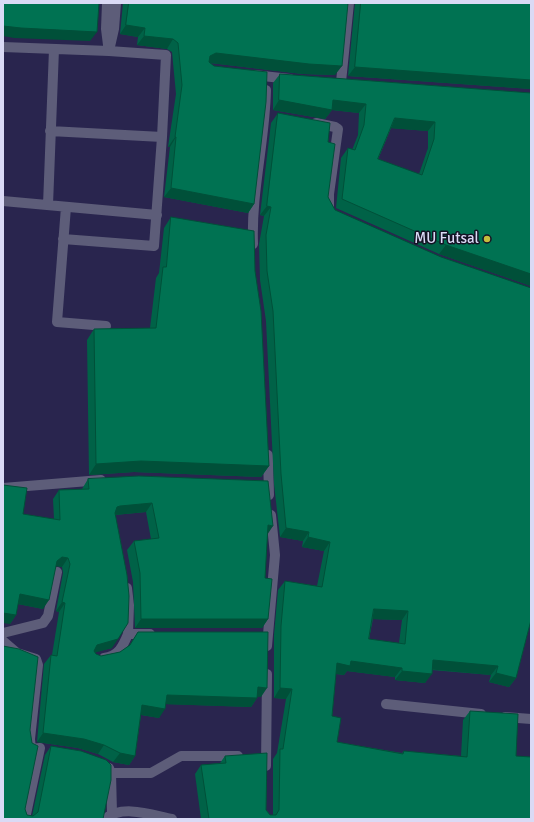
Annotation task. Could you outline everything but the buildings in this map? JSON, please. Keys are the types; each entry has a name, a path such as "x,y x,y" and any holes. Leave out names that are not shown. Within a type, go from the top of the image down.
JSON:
{"street":[{"path":"108,3 106,29 109,51"},
{"path":"109,51 114,29 116,3"},
{"path":"349,3 337,82 353,83"},
{"path":"3,47 109,51 166,55 154,246 63,239"},
{"path":"48,205 54,49"},
{"path":"244,74 302,80"},
{"path":"253,253 253,219 269,116 267,76"},
{"path":"309,122 335,127 338,129 328,207 331,213 341,217"},
{"path":"50,131 162,137"},
{"path":"3,202 66,206 157,215"},
{"path":"66,206 57,322 106,326"},
{"path":"266,780 259,756 267,661 264,635 275,555 265,484 267,446"},
{"path":"3,488 110,480"},
{"path":"3,633 43,623 48,616 57,572"},
{"path":"94,659 110,657 116,654 122,648 128,634 129,605 126,576"},
{"path":"128,634 159,634"},
{"path":"3,641 17,653 32,657 37,661 30,739 31,749 44,749 25,819"},
{"path":"386,704 531,719"},
{"path":"111,774 151,773 181,756 259,756"},
{"path":"102,762 109,766 111,774 109,816 131,812 172,819"}],"place":[{"name":"MU Futsal","path":"487,239"}]}
